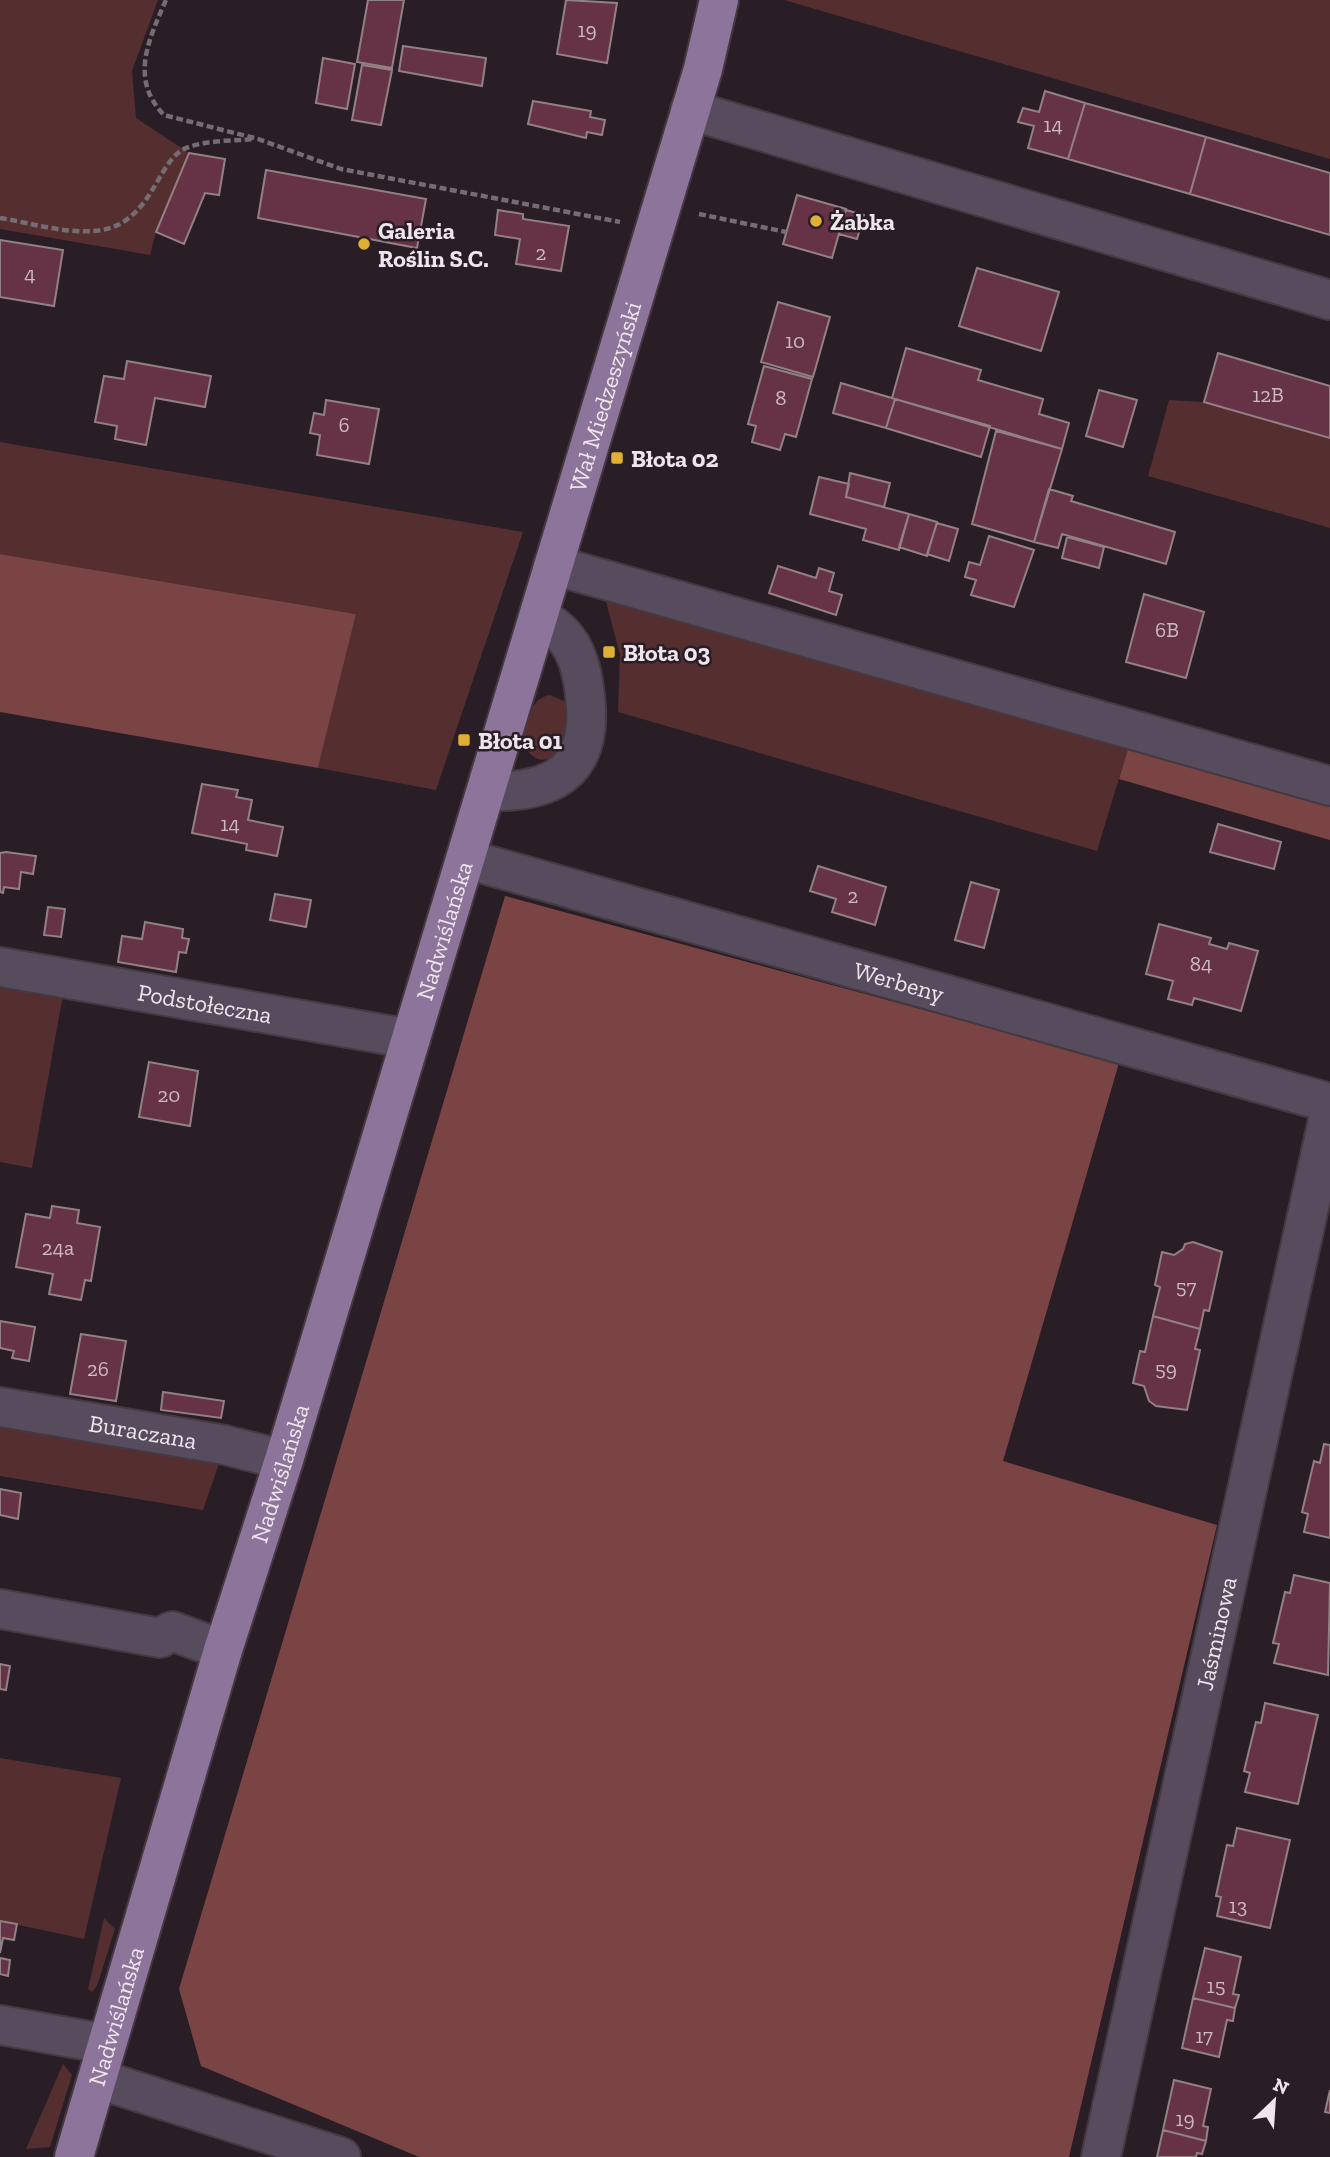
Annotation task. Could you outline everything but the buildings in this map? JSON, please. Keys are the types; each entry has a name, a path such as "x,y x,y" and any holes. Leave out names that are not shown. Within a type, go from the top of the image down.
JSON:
{"main road":[{"name":"Wał Miedzeszyński","path":"487,790 690,110 719,0"},
{"name":"Nadwiślańska","path":"74,2157 223,1650 284,1460 487,790"}],"street":[{"path":"690,110 1330,300"},
{"path":"553,565 1330,786"},
{"path":"487,790 533,789 550,783 565,773 582,751 587,710 582,670 565,636 539,615"},
{"name":"Werbeny","path":"466,859 1330,1103"},
{"name":"Podstołeczna","path":"0,967 411,1039"},
{"name":"Jaśminowa","path":"1101,2157 1330,1111"},
{"name":"Buraczana","path":"0,1406 225,1445 284,1460"},
{"path":"0,1609 160,1638 172,1631 223,1650"},
{"path":"0,2025 102,2062 341,2157"}],"path":[{"path":"166,0 145,52 142,69 155,106 175,120 258,139 341,169 575,211 655,229"},
{"path":"0,218 94,231 112,227 139,210 176,154 188,147 212,142 258,139"},
{"path":"695,213 786,232"}],"shaded area":[{"path":"0,0 158,0 132,71 136,118 189,153 156,232 150,255 0,229"},
{"path":"784,0 1330,0 1330,159"},
{"path":"1169,400 1204,402 1330,438 1330,528 1148,476"},
{"path":"0,442 523,532 436,790 318,768 356,614 0,554"},
{"path":"0,554 356,614 318,768 0,712"},
{"path":"604,594 1129,745 1097,851 618,712 620,655"},
{"path":"550,695 564,701 568,712 568,726 559,750 551,757 541,760 532,755 522,742 533,706 543,697"},
{"path":"1129,745 1330,803 1330,840 1119,779"},
{"path":"505,896 1119,1063 1003,1461 1217,1525 1069,2157 419,2157 201,2066 179,1989"},
{"path":"0,984 63,995 32,1168 0,1162"},
{"path":"0,1415 222,1455 203,1510 0,1476"},
{"path":"0,1758 121,1778 84,1939 0,1921"},
{"path":"104,1918 115,1929 97,1986 92,1992 88,1989"},
{"path":"63,2064 72,2075 50,2147 26,2149"}],"place":[{"name":"Żabka","path":"816,221"},
{"name":"Galeria Roślin S.C.","path":"364,244"},
{"name":"Błota 02","path":"617,458"},
{"name":"Błota 03","path":"609,652"},
{"name":"Błota 01","path":"464,740"}]}
